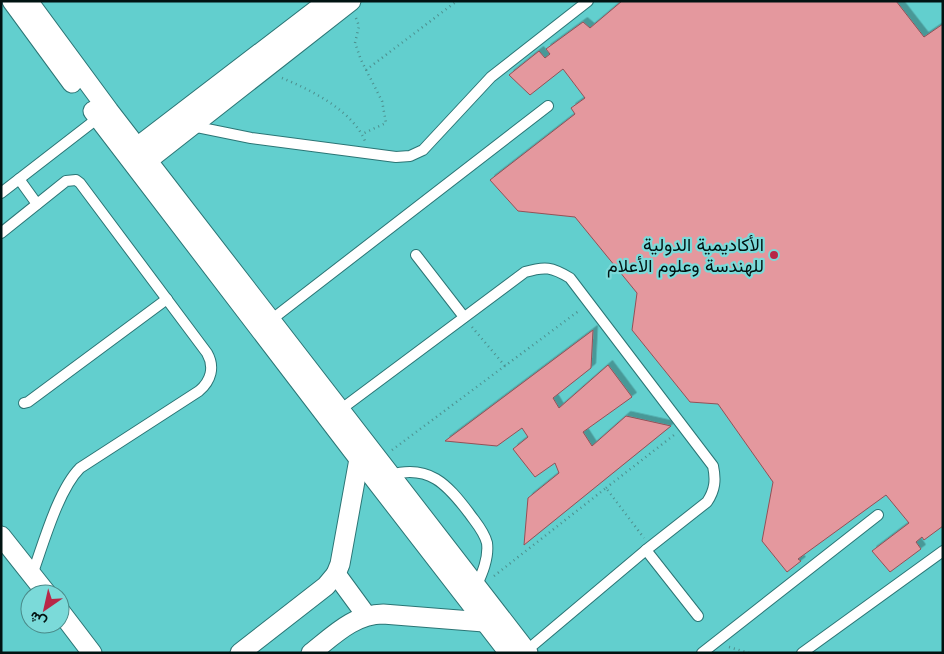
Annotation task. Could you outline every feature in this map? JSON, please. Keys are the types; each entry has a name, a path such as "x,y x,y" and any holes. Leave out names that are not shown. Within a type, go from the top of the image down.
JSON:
{"street":[{"path":"12,1 104,115 334,415 474,588 522,652"},
{"path":"28,1 104,115"},
{"path":"137,158 187,120 328,1"},
{"path":"187,120 263,70 350,2"},
{"path":"334,415 358,460 383,474"},
{"path":"240,653 326,586 336,574 358,460"},
{"path":"1,536 39,584"},
{"path":"336,574 366,615"},
{"path":"474,588 484,622"},
{"path":"311,653 356,619 366,615 383,614 484,622 522,652"},
{"path":"70,624 92,653"}],"lane":[{"path":"187,120 251,138 403,158 410,156 423,150 491,77 588,1"},
{"path":"265,325 548,106"},
{"path":"1,194 104,115"},
{"path":"20,179 38,204"},
{"path":"1,233 66,181 76,180 210,358 212,370 208,382 199,391 80,468 73,475 63,492 32,575"},
{"path":"416,255 464,318"},
{"path":"334,415 525,272 540,267 555,269 570,278 713,466 716,478 713,492 707,502 522,652"},
{"path":"24,403 28,402 167,299"},
{"path":"383,474 400,472 420,473 436,479 450,489 485,536 487,556 474,588"},
{"path":"702,653 878,515"},
{"path":"649,548 698,616"},
{"path":"802,653 943,551"}],"path":[{"path":"366,70 457,1"},
{"path":"350,2 359,26 355,43 382,101 386,123 362,134"},
{"path":"263,70 308,89 339,109 356,125 370,154"},
{"path":"383,474 392,450 589,303"},
{"path":"464,318 505,366"},
{"path":"474,588 488,582 683,427"},
{"path":"606,488 649,548"},
{"path":"722,638 729,648 749,653"}],"shaded area":[{"path":"1,1 943,1 943,653 1,653"}],"building":[{"name":"الأكاديمية الدولية للهندسة وعلوم الأعلام","path":"622,1 896,1 924,37 943,24 943,526 924,540 922,537 916,542 921,549 890,572 872,551 909,523 886,495 798,559 801,561 787,572 762,541 773,482 718,404 690,402 632,330 637,293 575,217 518,211 490,180 575,114 571,108 585,98 563,69 530,95 509,75 539,51 545,58 550,54 546,49 583,22 590,28"},
{"path":"593,330 591,368 553,398 559,408 608,365 632,397 583,432 592,446 626,416 671,426 524,545 528,498 559,473 555,463 535,477 513,449 528,437 522,428 497,446 445,441"}],"place":[{"name":"الأكاديمية الدولية للهندسة وعلوم الأعلام","path":"774,255"}]}
